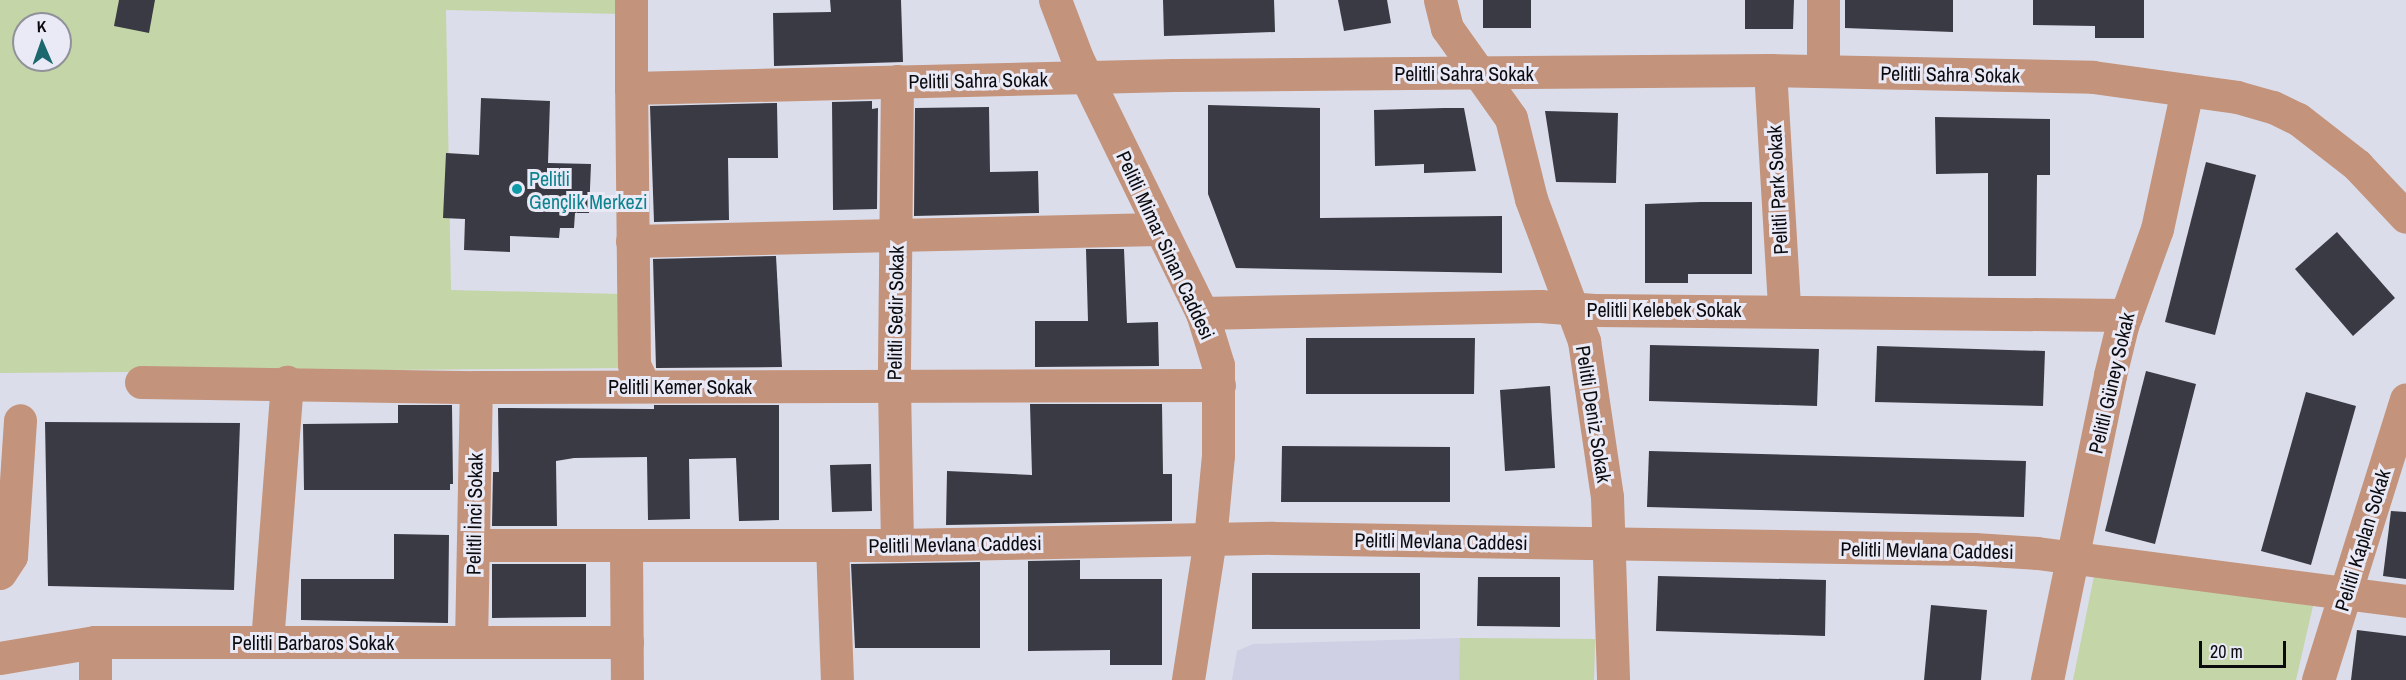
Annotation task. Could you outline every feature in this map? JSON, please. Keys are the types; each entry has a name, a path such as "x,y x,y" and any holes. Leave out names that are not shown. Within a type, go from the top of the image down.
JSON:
{"street":[{"path":"631,0 634,364 644,386"},
{"name":"Pelitli Mimar Sinan Caddesi","path":"1055,0 1086,77 1158,229 1202,313 1214,348 1219,385 1218,455 1210,539 1188,680"},
{"name":"Pelitli Deniz Sokak","path":"1440,0 1447,28 1482,73 1511,118 1531,199 1584,341 1593,388 1607,497 1613,680"},
{"path":"1823,0 1823,71"},
{"name":"Pelitli Sahra Sokak","path":"631,88 1086,77 1770,70 2094,77 2246,99 2298,119 2357,165 2406,217"},
{"name":"Pelitli Park Sokak","path":"1770,70 1784,309"},
{"name":"Pelitli Sedir Sokak","path":"897,81 894,387 897,545"},
{"name":"Pelitli Güney Sokak","path":"2047,680 2126,315 2157,230 2187,90"},
{"path":"632,240 1158,229"},
{"name":"Pelitli Kelebek Sokak","path":"1202,313 1571,308 2126,315"},
{"name":"Pelitli Kemer Sokak","path":"141,382 287,382 476,387 1219,385"},
{"path":"267,642 287,382"},
{"name":"Pelitli İnci Sokak","path":"471,642 476,387"},
{"name":"Pelitli Kaplan Sokak","path":"2318,680 2406,400"},
{"path":"0,573 11,555 20,420"},
{"name":"Pelitli Mevlana Caddesi","path":"474,545 897,545 1210,539 1974,549 2073,557 2406,601"},
{"path":"832,545 837,680"},
{"path":"626,546 627,680"},
{"path":"95,642 95,680"},
{"name":"Pelitli Barbaros Sokak","path":"0,658 95,642 627,642"}],"shaded area":[{"path":"1459,638 1595,639 1594,680 1232,680 1237,651 1253,644"}],"green space":[{"path":"0,0 622,0 622,14 446,10 451,290 622,294 629,368 0,373"},
{"path":"2095,571 2313,606 2296,680 2073,680"},
{"path":"1460,638 1595,639 1594,680 1459,680"}],"building":[{"path":"119,0 155,0 149,33 114,26"},
{"path":"830,0 901,0 903,62 774,66 773,13 831,12"},
{"path":"1163,0 1274,0 1275,32 1164,36"},
{"path":"1338,0 1387,0 1391,23 1344,31"},
{"path":"1483,0 1531,0 1531,28 1483,28"},
{"path":"1745,0 1794,0 1793,29 1745,29"},
{"path":"1845,0 1953,0 1953,32 1845,28"},
{"path":"2033,0 2144,0 2144,38 2095,38 2095,26 2033,25"},
{"name":"Pelitli Gençlik Merkezi","path":"481,98 550,101 548,163 591,164 589,213 575,213 574,228 560,228 559,238 510,236 510,252 464,250 465,219 443,218 446,153 479,155"},
{"path":"872,101 872,109 878,108 877,209 833,210 832,102"},
{"path":"777,103 778,158 728,158 729,220 654,222 650,106"},
{"path":"1208,105 1320,108 1320,218 1502,216 1502,273 1236,268 1208,194"},
{"path":"989,107 990,172 1038,171 1039,213 914,216 915,108"},
{"path":"1464,108 1476,171 1424,173 1424,164 1375,166 1374,110"},
{"path":"1545,111 1618,113 1616,183 1556,182"},
{"path":"1935,117 2050,119 2050,175 2037,175 2036,276 1988,276 1988,173 1936,174"},
{"path":"2206,162 2256,175 2215,335 2165,322"},
{"path":"1752,202 1752,274 1688,274 1688,283 1645,283 1645,204"},
{"path":"2337,232 2395,298 2353,336 2295,269"},
{"path":"1086,249 1124,249 1127,323 1158,322 1159,366 1035,367 1035,321 1088,321"},
{"path":"776,256 782,367 656,368 653,259"},
{"path":"1306,338 1475,338 1474,394 1306,394"},
{"path":"1650,345 1819,349 1817,406 1649,401"},
{"path":"1877,346 2045,351 2043,406 1875,402"},
{"path":"2146,371 2196,384 2155,544 2105,531"},
{"path":"1550,386 1555,468 1505,471 1500,390"},
{"path":"2306,392 2356,406 2311,565 2261,551"},
{"path":"1030,404 1162,404 1163,474 1172,474 1172,521 946,525 947,471 1032,475"},
{"path":"398,405 452,405 453,484 450,484 450,490 304,490 303,424 398,423"},
{"path":"654,405 779,405 779,520 739,521 736,458 689,459 690,519 648,520 647,457 574,458 556,461 557,526 492,526 493,472 499,472 498,408 654,409"},
{"path":"45,422 240,423 234,590 48,586"},
{"path":"1282,446 1450,447 1450,502 1281,502"},
{"path":"1649,451 2026,461 2024,517 1647,507"},
{"path":"871,464 872,511 832,512 830,465"},
{"path":"2391,511 2406,512 2406,579 2383,576"},
{"path":"394,534 449,535 448,623 301,620 301,579 394,579"},
{"path":"1080,560 1080,579 1162,579 1162,665 1110,665 1110,650 1028,651 1028,561"},
{"path":"980,562 980,648 855,648 851,564"},
{"path":"492,564 586,564 586,617 492,618"},
{"path":"1252,573 1420,573 1420,629 1252,629"},
{"path":"1658,576 1826,580 1825,636 1656,631"},
{"path":"1478,577 1560,577 1560,627 1477,626"},
{"path":"1931,605 1987,610 1981,680 1924,680"},
{"path":"2357,630 2406,636 2406,680 2351,680"}],"place":[{"name":"Pelitli Gençlik Merkezi","path":"517,189"}]}
